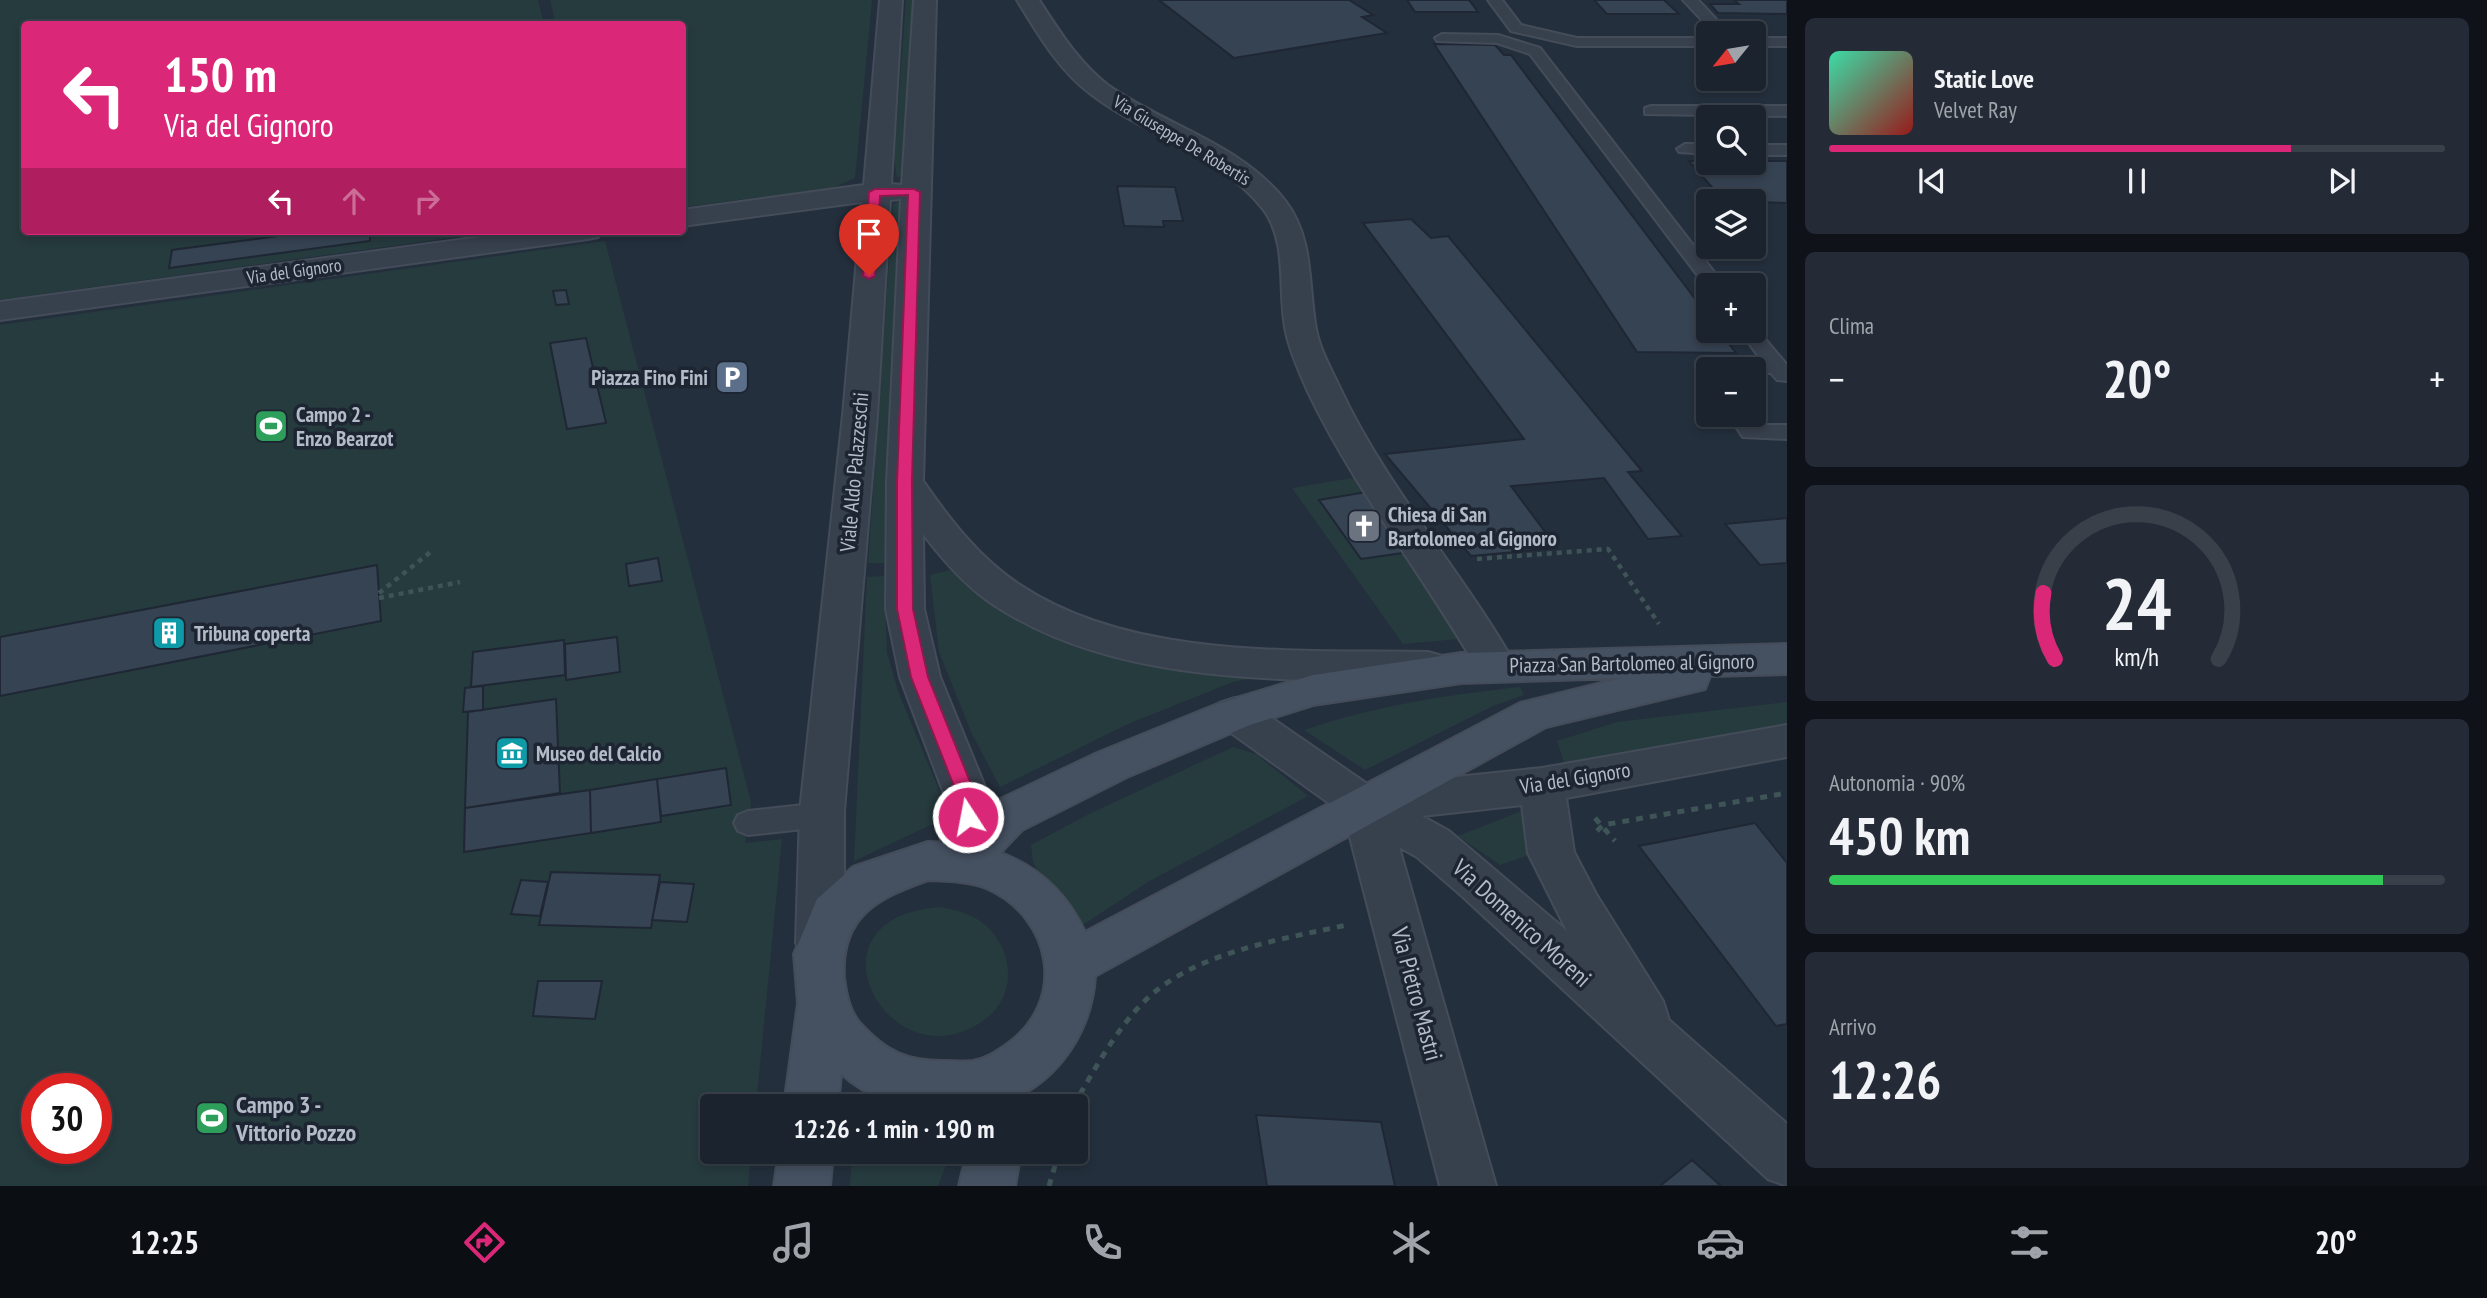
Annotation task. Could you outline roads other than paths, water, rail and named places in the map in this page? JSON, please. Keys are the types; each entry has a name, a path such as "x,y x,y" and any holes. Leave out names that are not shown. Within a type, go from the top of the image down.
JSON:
{"main road":[{"name":"Piazza San Bartolomeo al Gignoro","path":"961,863 1006,817 1112,765 1235,714 1313,690 1478,667 1783,659"},
{"name":"Piazza San Bartolomeo al Gignoro","path":"1071,964 1363,804 1535,714 1783,659"},
{"path":"928,861 961,863 994,871 1014,881 1032,895 1058,926 1071,964 1072,982 1067,1007 1058,1028 1041,1052 1004,1092 950,1090 898,1080 857,1056 830,1025 816,982 820,943 831,917 858,888 888,871 928,861"},
{"path":"812,1094 822,1006"},
{"path":"802,1186 805,1164"},
{"path":"987,1186 992,1164"}],"street":[{"name":"Viale Aldo Palazzeschi","path":"820,943 822,815 860,415 891,0"},
{"path":"925,0 914,192 905,482 905,609 910,643 931,711 968,799 961,863"},
{"name":"Via Giuseppe De Robertis","path":"1028,0 1058,48 1085,78 1154,124 1251,179 1277,209 1290,234 1305,346 1343,427 1478,667"},
{"path":"686,217 875,192 914,192"},
{"name":"Via del Gignoro","path":"0,311 559,235"},
{"name":"Piazza San Bartolomeo al Gignoro","path":"905,482 931,521 988,582 1035,612 1100,636 1177,652 1247,661 1478,667"},
{"path":"1235,714 1363,804"},
{"name":"Via del Gignoro","path":"1363,804 1542,785 1787,741"},
{"name":"Via Domenico Moreni","path":"1542,785 1551,853 1579,908 1670,1057"},
{"name":"Via Domenico Moreni","path":"1363,804 1433,844 1451,859 1787,1160"},
{"name":"Via Pietro Mastri","path":"1363,804 1395,911 1468,1186"}],"lane":[{"path":"1495,0 1516,28 1577,42 1696,42"},
{"path":"1690,0 1710,21"},
{"path":"1442,38 1498,39 1535,51 1706,273"},
{"path":"1766,42 1787,42"},
{"path":"1651,111 1787,111"},
{"path":"1685,149 1696,149"},
{"path":"1766,150 1787,150"},
{"path":"1759,343 1782,373"},
{"path":"1747,427 1751,432 1787,432"},
{"path":"748,823 822,815"}],"place":[{"name":"Piazza Fino Fini","path":"732,377"},
{"name":"Campo 2 - Enzo Bearzot","path":"271,426"},
{"name":"Chiesa di San Bartolomeo al Gignoro","path":"1364,526"},
{"name":"Tribuna coperta","path":"169,633"},
{"name":"Museo del Calcio","path":"512,753"},
{"name":"Campo 3 - Vittorio Pozzo","path":"212,1118"}]}
